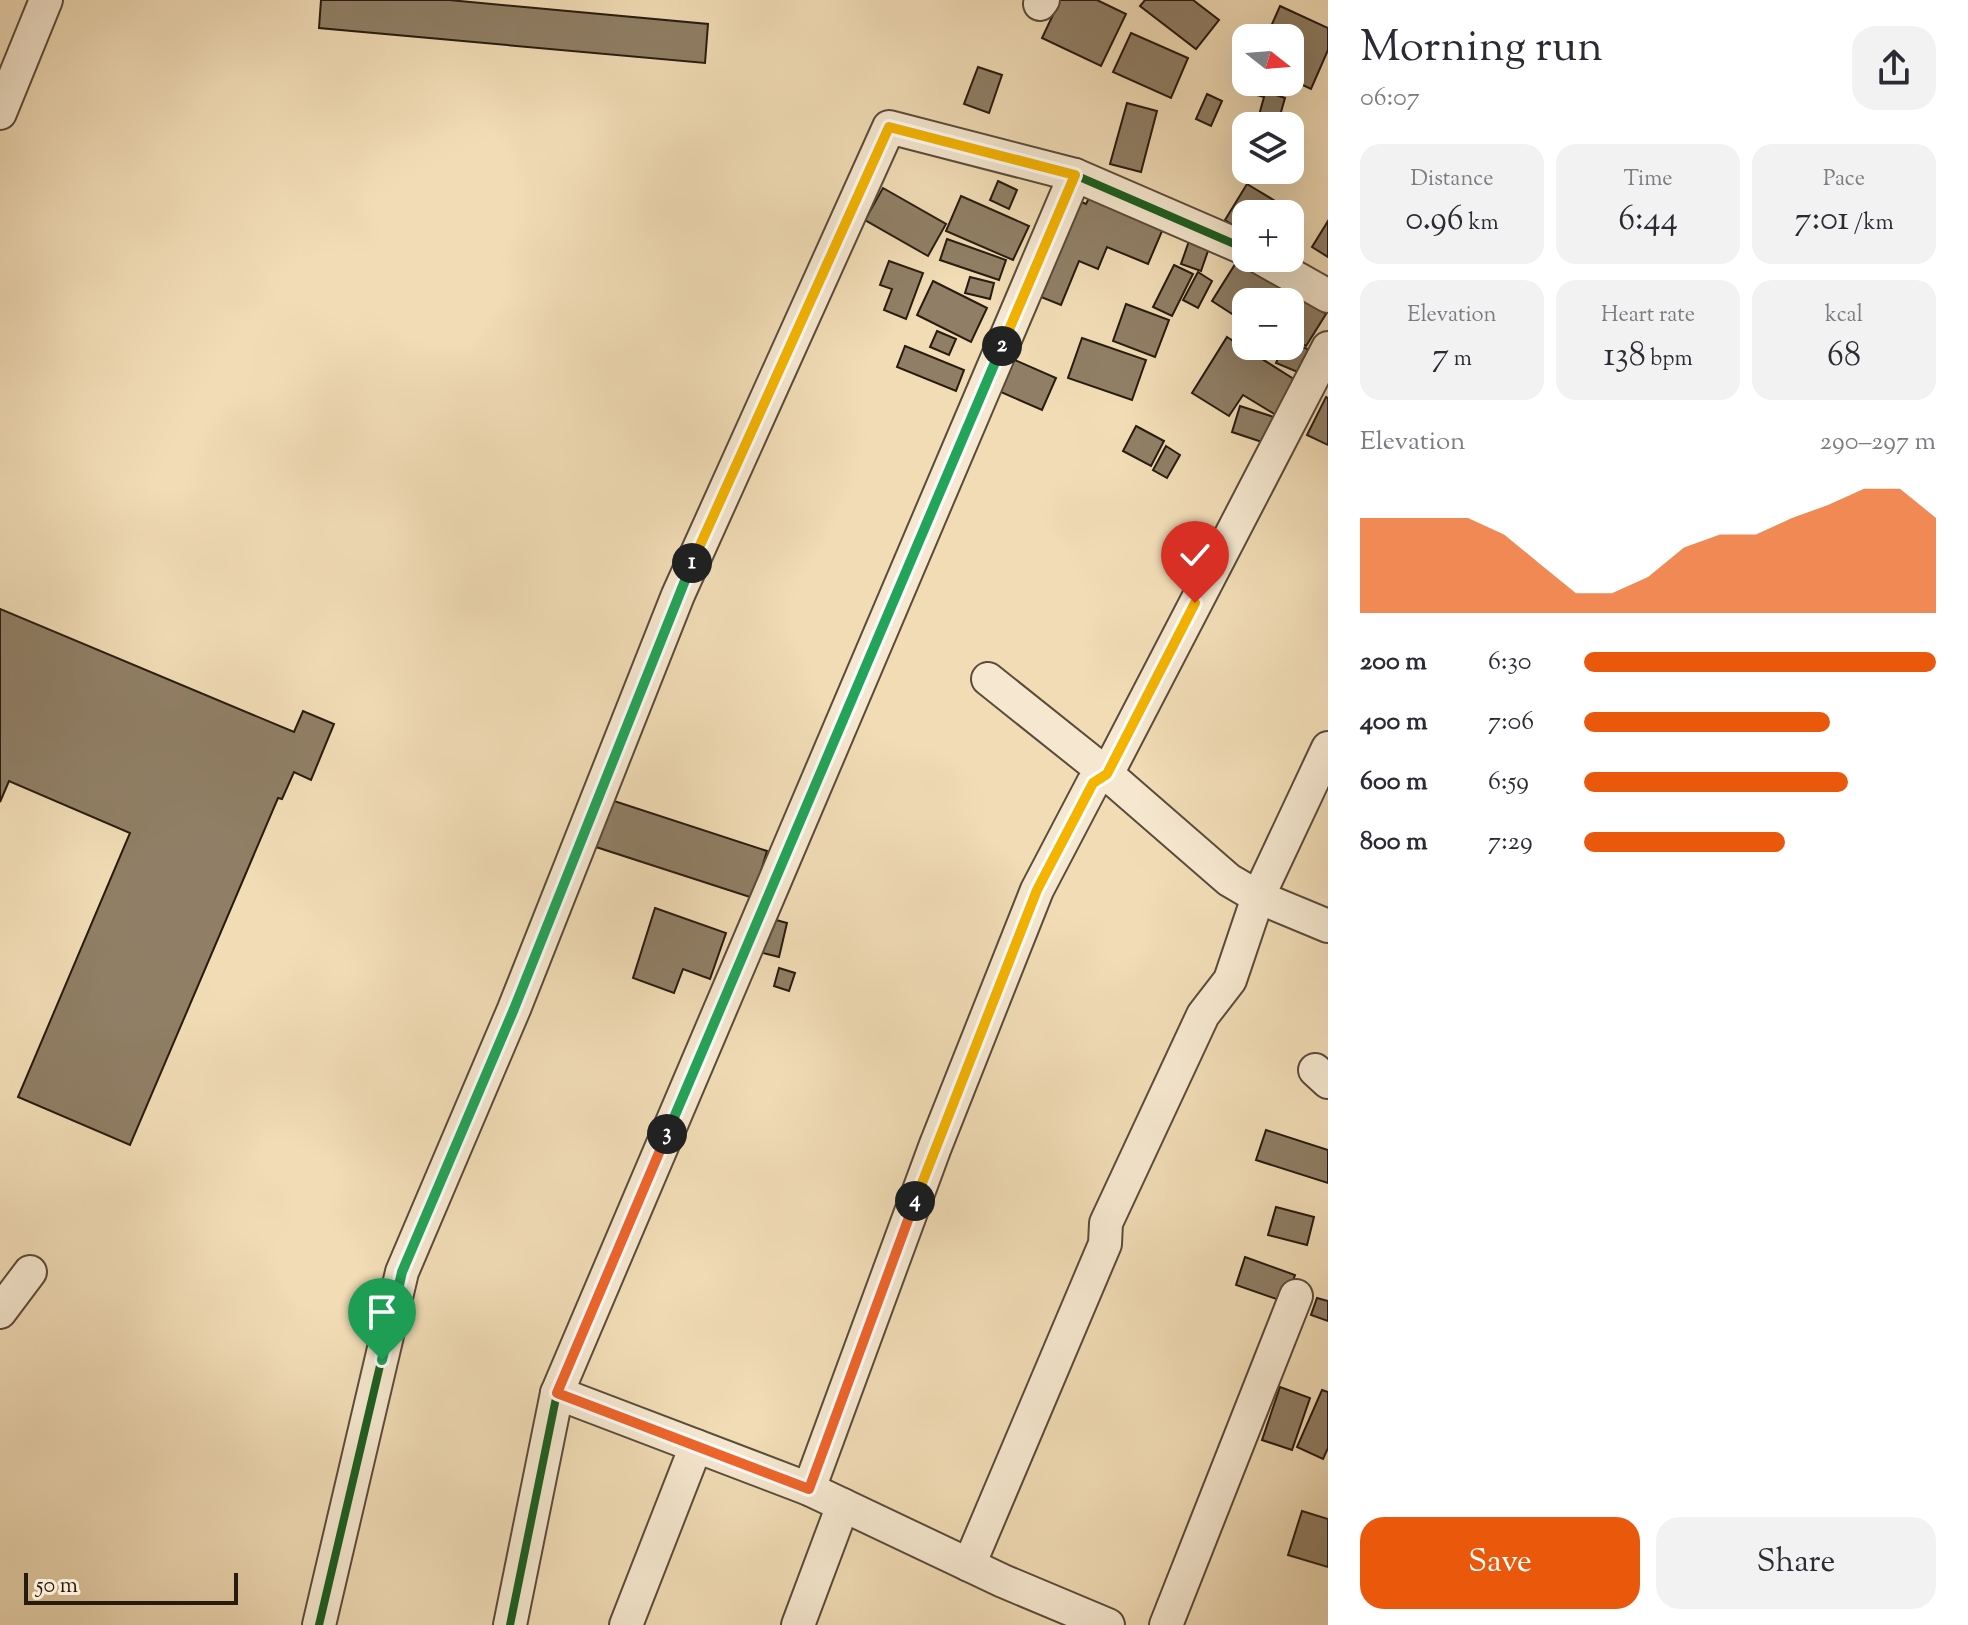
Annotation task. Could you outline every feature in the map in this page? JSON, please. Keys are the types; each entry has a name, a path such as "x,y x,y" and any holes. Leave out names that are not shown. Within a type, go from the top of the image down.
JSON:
{"street":[{"path":"0,113 46,0"},
{"path":"319,1625 402,1272 514,1009 678,595 889,127 1075,175 1232,243"},
{"path":"510,1625 557,1393 1075,175"},
{"path":"1286,272 1328,296"},
{"path":"809,1489 935,1147 1037,890 1093,783 1107,774 1328,348"},
{"path":"988,679 1107,774 1229,880 1258,897 1328,926"},
{"path":"969,1565 1105,1244 1106,1223 1203,1015 1230,980 1258,897 1328,748"},
{"path":"0,1312 30,1272"},
{"path":"1166,1625 1296,1296"},
{"path":"557,1393 809,1489 969,1565 1108,1625"},
{"path":"626,1625 696,1446"},
{"path":"798,1625 843,1505"}],"building":[{"path":"321,0 449,0 708,24 705,63 319,28"},
{"path":"1060,0 1097,0 1126,14 1101,66 1042,38"},
{"path":"1145,0 1193,0 1219,20 1196,49 1140,6"},
{"path":"1280,6 1328,28 1328,50 1311,89 1304,86 1304,24 1272,24"},
{"path":"1131,33 1188,58 1171,98 1113,72"},
{"path":"978,67 1002,75 989,113 964,104"},
{"path":"1207,94 1222,101 1211,126 1196,119"},
{"path":"1260,96 1285,98 1281,112 1260,112 1264,97"},
{"path":"1127,103 1157,111 1141,172 1110,164"},
{"path":"998,181 1017,190 1009,209 990,200"},
{"path":"1247,184 1274,200 1237,200"},
{"path":"883,188 946,224 928,256 865,220"},
{"path":"1091,194 1165,224 1148,264 1107,247 1098,269 1079,261 1061,305 1031,293 1070,197 1086,204"},
{"path":"961,196 1029,226 1013,260 946,231"},
{"path":"1232,209 1232,225 1225,220"},
{"path":"1328,221 1328,257 1312,247"},
{"path":"947,239 1006,260 999,280 940,260"},
{"path":"1189,241 1209,248 1201,271 1181,264"},
{"path":"889,261 923,273 906,319 884,310 892,289 880,285"},
{"path":"1174,265 1193,274 1172,316 1153,307"},
{"path":"1232,269 1232,272 1261,272 1286,288 1232,288 1232,314 1212,301"},
{"path":"1198,272 1212,281 1198,308 1183,300"},
{"path":"970,277 994,283 990,299 965,293"},
{"path":"933,281 987,308 971,342 917,315"},
{"path":"1304,300 1326,314 1304,345"},
{"path":"1126,304 1169,320 1155,357 1113,341"},
{"path":"937,331 956,339 949,355 930,347"},
{"path":"1227,337 1232,340 1232,360 1264,360 1297,381 1276,415 1243,395 1229,416 1192,393"},
{"path":"1082,338 1146,360 1132,400 1068,378"},
{"path":"905,346 964,370 956,391 897,367"},
{"path":"1304,348 1310,350 1300,373 1276,363 1277,360 1304,360"},
{"path":"1008,357 1056,378 1042,410 994,389"},
{"path":"1328,398 1328,445 1307,435"},
{"path":"1240,406 1280,419 1271,445 1232,432"},
{"path":"1136,426 1164,441 1151,466 1123,451"},
{"path":"1166,446 1180,455 1167,478 1153,470"},
{"path":"0,609 294,732 303,711 334,724 311,780 294,772 282,799 278,798 130,1145 18,1097 130,833 9,781 0,802"},
{"path":"611,800 767,851 753,898 596,847"},
{"path":"655,908 726,933 710,979 683,969 674,993 633,978"},
{"path":"769,918 787,923 779,957 759,952"},
{"path":"779,968 795,973 789,991 774,986"},
{"path":"1266,1130 1328,1150 1328,1183 1256,1160"},
{"path":"1276,1207 1314,1217 1307,1245 1268,1235"},
{"path":"1245,1257 1295,1275 1285,1302 1236,1285"},
{"path":"1317,1298 1328,1301 1328,1321 1311,1315"},
{"path":"1280,1387 1310,1398 1292,1450 1262,1440"},
{"path":"1322,1390 1328,1392 1328,1448 1323,1459 1297,1447"},
{"path":"1302,1511 1328,1519 1328,1567 1288,1555"}],"cycle path":[{"path":"319,1625 402,1272 514,1009 678,595 889,127 1075,175 1232,243"},
{"path":"510,1625 557,1393 1075,175"}],"route":[{"path":"382,1360 402,1272 514,1009 678,595 889,127 1075,175 557,1393 809,1489 935,1147 1037,890 1093,783 1107,774 1195,603"}]}
